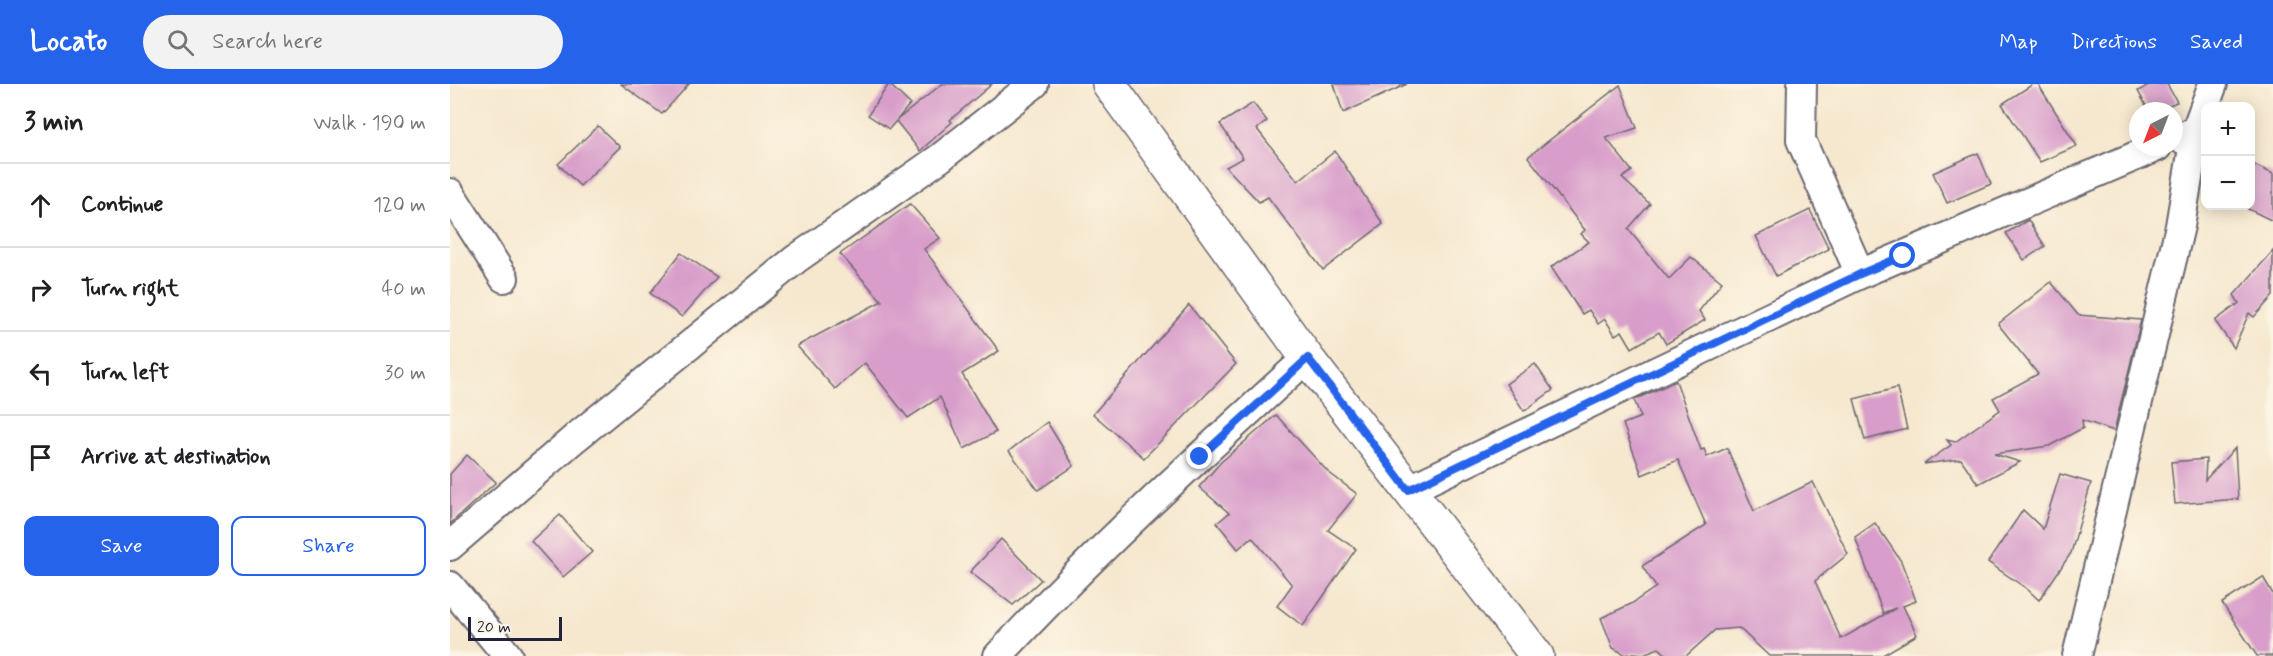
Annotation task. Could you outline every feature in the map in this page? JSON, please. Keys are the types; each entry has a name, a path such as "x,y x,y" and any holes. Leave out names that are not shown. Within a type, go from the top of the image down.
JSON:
{"street":[{"path":"450,546 575,438 796,259 940,158 1034,84"},
{"path":"1109,84 1308,358 1537,656"},
{"path":"1802,84 1801,140 1860,274"},
{"path":"2077,656 2180,226 2185,135 2213,84"},
{"path":"1408,490 1860,274 2136,156"},
{"path":"450,193 504,278"},
{"path":"999,656 1034,618 1217,441 1308,358"},
{"path":"450,586 508,656"}],"building":[{"path":"621,84 689,84 662,114"},
{"path":"889,84 910,104 897,120 942,84 992,84 950,120 952,122 920,151 896,121 889,129 868,115"},
{"path":"1334,84 1407,84 1343,113"},
{"path":"2033,84 2038,84 2077,146 2040,162 2002,104"},
{"path":"2151,84 2167,84 2177,102 2144,102 2138,91"},
{"path":"1620,85 1637,128 1606,138 1632,171 1622,178 1650,204 1628,229 1669,279 1691,257 1722,282 1699,311 1705,320 1666,344 1659,332 1632,348 1622,331 1615,335 1605,319 1598,324 1589,310 1582,314 1551,267 1589,242 1581,234 1585,230 1528,157"},
{"path":"1253,103 1267,121 1257,129 1298,181 1335,151 1383,224 1323,270 1268,197 1259,202 1226,167 1243,158 1220,124"},
{"path":"598,126 620,147 580,186 558,164"},
{"path":"1978,153 1991,184 1947,203 1933,173"},
{"path":"2255,165 2273,174 2273,221 2250,210 2255,210"},
{"path":"910,204 940,238 924,249 999,351 962,374 996,432 964,449 940,397 908,418 865,363 835,389 797,346 882,301 840,254"},
{"path":"1810,210 1829,249 1776,276 1756,236"},
{"path":"2028,220 2045,246 2024,260 2006,233"},
{"path":"2273,251 2273,296 2254,317 2249,313 2234,348 2215,321 2239,303 2234,295"},
{"path":"681,253 717,277 682,317 650,293"},
{"path":"2051,282 2078,315 2141,320 2114,431 2082,420 2083,428 2049,446 1994,454 2020,462 1978,484 1961,459 1924,464 1951,445 1947,440 1955,442 2000,410 1993,398 2038,374 1998,324"},
{"path":"1189,305 1236,364 1144,458 1093,414"},
{"path":"1535,364 1553,390 1524,411 1506,384"},
{"path":"1676,381 1701,450 1704,449 1707,457 1727,448 1754,511 1813,482 1848,554 1815,581 1841,639 1896,608 1883,613 1855,537 1875,523 1901,561 1916,601 1903,606 1917,635 1881,656 1769,656 1739,628 1715,630 1686,656 1668,656 1659,648 1643,654 1626,655 1613,648 1601,618 1631,604 1656,587 1642,566 1706,525 1678,460 1642,475 1623,424 1641,417 1634,400"},
{"path":"1897,388 1907,429 1865,440 1854,399"},
{"path":"1276,415 1328,472 1357,494 1328,530 1356,549 1303,626 1277,606 1292,585 1252,537 1238,549 1217,523 1229,513 1199,487 1221,462"},
{"path":"1047,422 1074,466 1038,490 1009,451"},
{"path":"2235,448 2238,499 2175,504 2171,462 2206,459 2205,480"},
{"path":"467,455 496,482 450,524 450,474"},
{"path":"2060,474 2091,483 2071,553 2039,600 1988,562 2023,510 2043,529"},
{"path":"560,515 592,552 563,577 531,541"},
{"path":"1001,539 1041,580 1013,605 970,572"},
{"path":"2263,577 2273,594 2273,656 2257,656 2222,603"}],"route":[{"path":"1200,457 1308,358 1408,490 1860,274 1903,256"}]}
